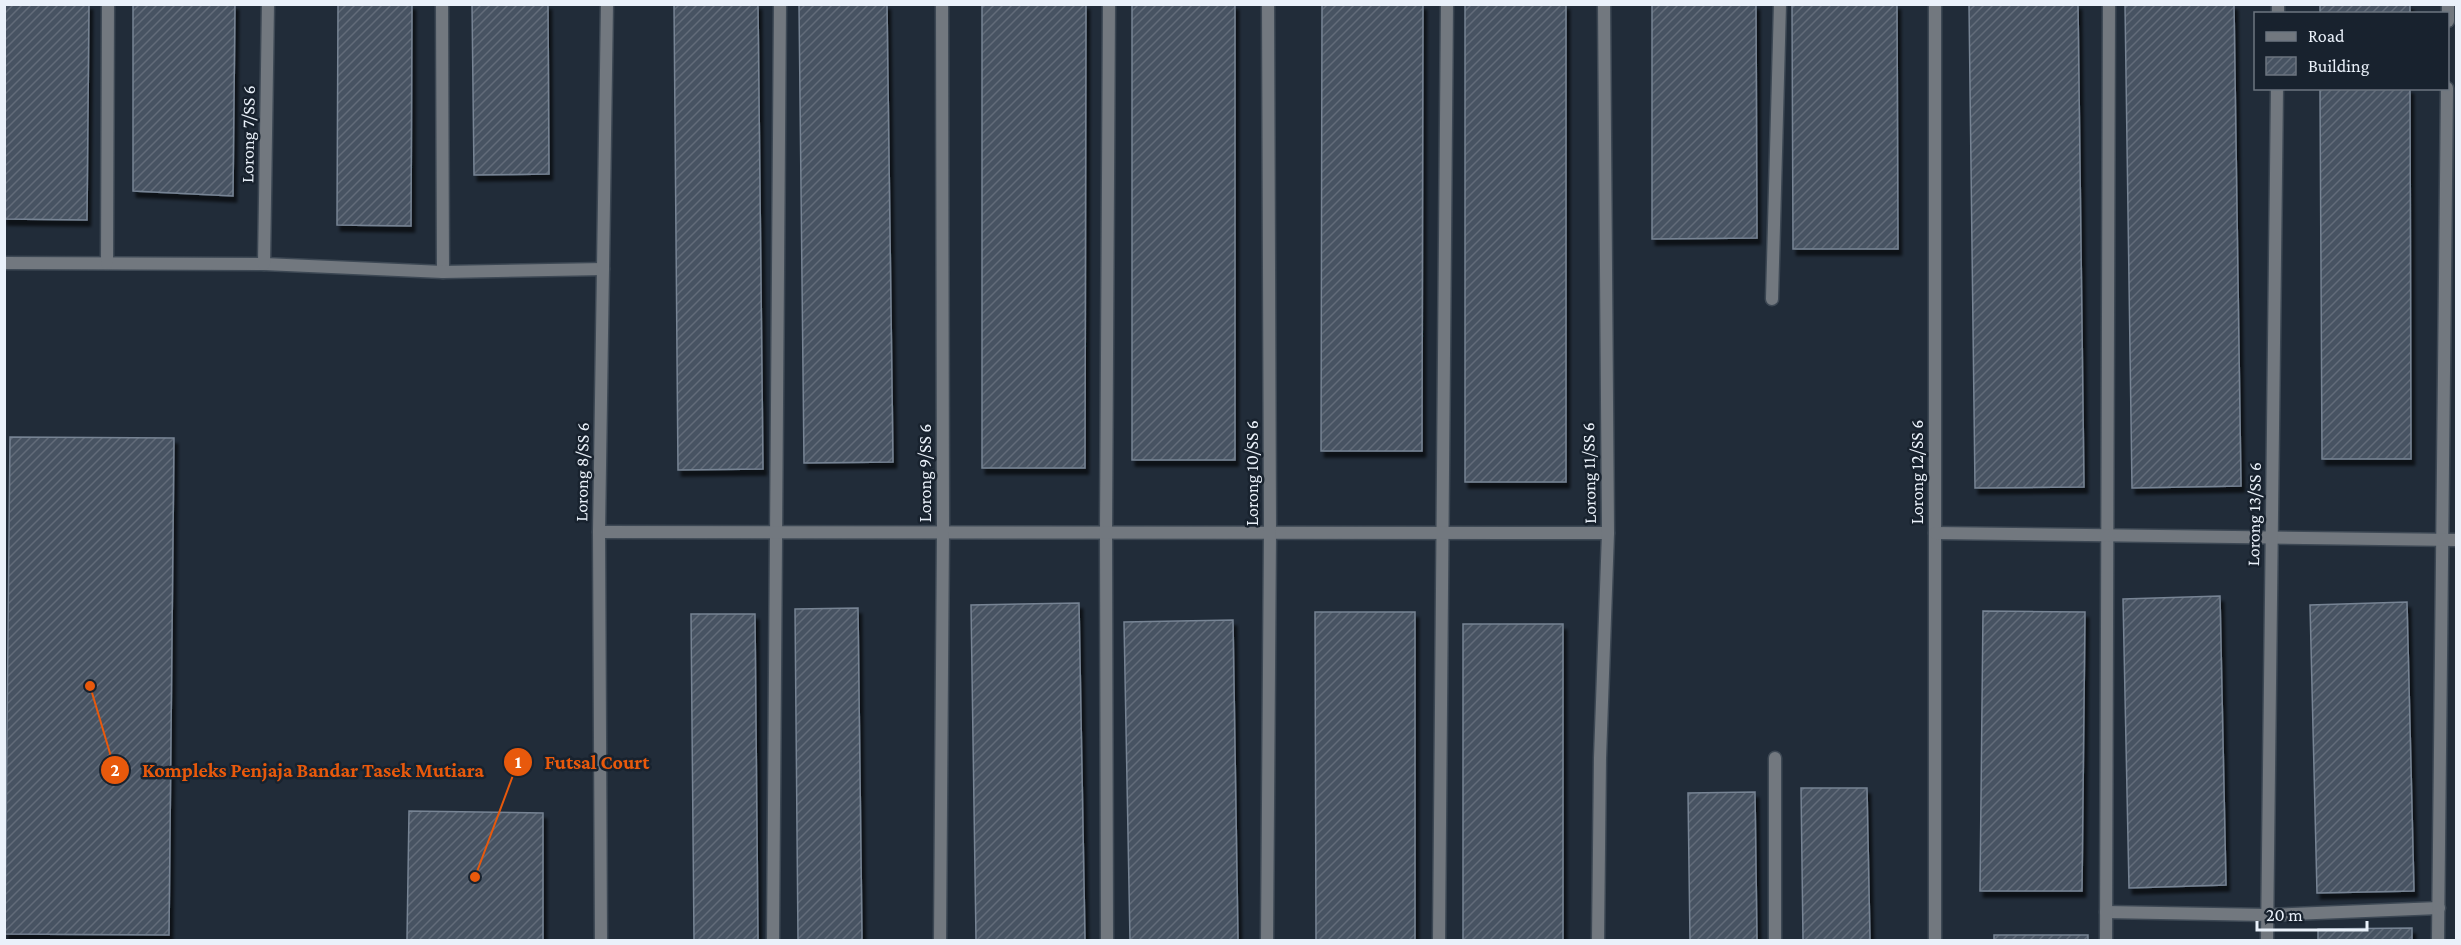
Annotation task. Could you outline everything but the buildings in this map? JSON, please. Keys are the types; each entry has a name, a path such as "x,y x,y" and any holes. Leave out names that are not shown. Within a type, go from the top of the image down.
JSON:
{"street":[{"path":"107,263 108,4"},
{"name":"Lorong 7/SS 6","path":"264,264 268,4"},
{"path":"442,4 443,272"},
{"name":"Lorong 8/SS 6","path":"601,940 599,532 607,4"},
{"path":"773,940 780,4"},
{"name":"Lorong 9/SS 6","path":"940,940 943,532 942,4"},
{"path":"1107,940 1108,4"},
{"name":"Lorong 10/SS 6","path":"1267,940 1270,532 1268,4"},
{"path":"1439,940 1441,532 1448,4"},
{"name":"Lorong 11/SS 6","path":"1598,940 1600,758 1608,533 1604,4"},
{"path":"1772,299 1780,4"},
{"name":"Lorong 12/SS 6","path":"1935,4 1935,940"},
{"path":"2106,940 2109,4"},
{"name":"Lorong 13/SS 6","path":"2267,940 2277,90"},
{"path":"2438,940 2447,90"},
{"path":"4,264 264,264 443,272 603,269"},
{"path":"599,532 1608,533"},
{"path":"1935,533 2457,540"},
{"path":"1775,758 1775,940"},
{"path":"2106,912 2267,915 2439,908"}],"place":[{"name":"Kompleks Penjaja Bandar Tasek Mutiara","path":"90,686"},
{"name":"Futsal Court","path":"475,877"}]}
